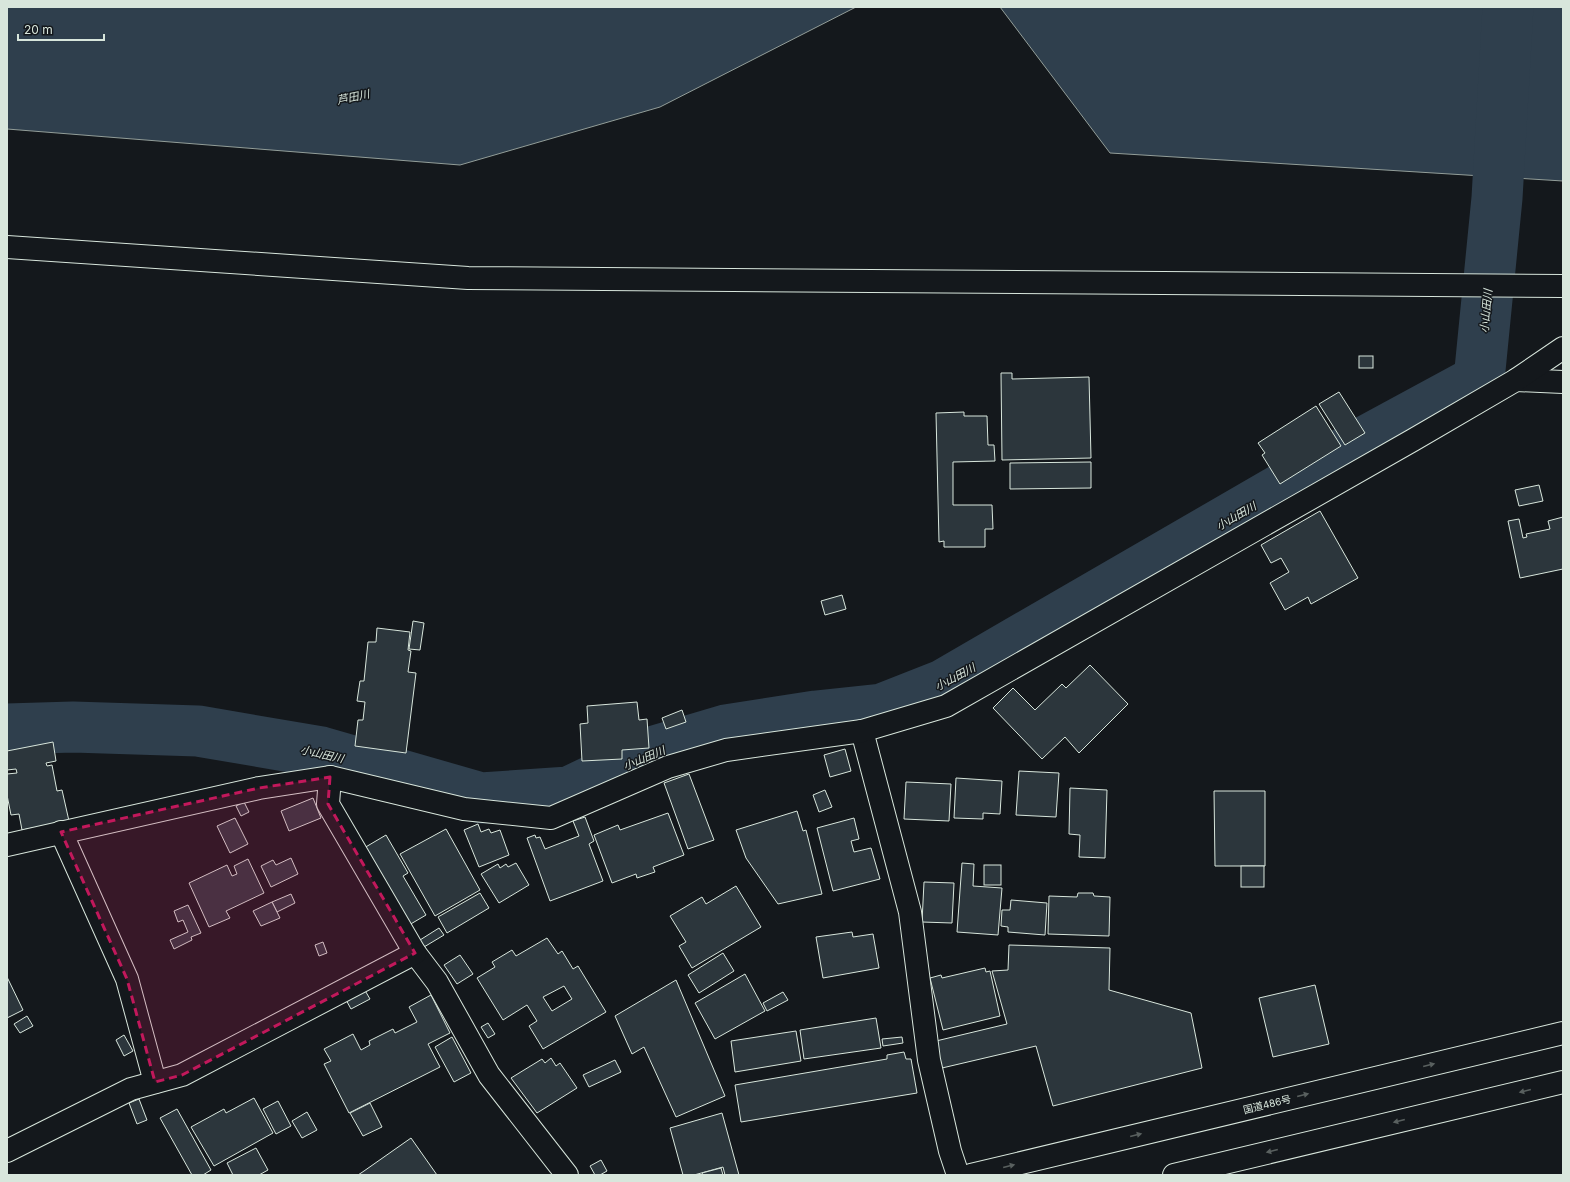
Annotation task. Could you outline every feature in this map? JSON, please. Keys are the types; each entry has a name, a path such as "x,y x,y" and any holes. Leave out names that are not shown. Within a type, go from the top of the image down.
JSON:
{"main road":[{"path":"7,247 468,278 1563,286"},
{"path":"7,845 259,788 330,777 464,809 551,818 668,767 726,750 862,731 946,706 1516,380 1563,348"},
{"path":"1516,380 1563,382"},
{"path":"862,731 910,912 929,1060 950,1152 958,1175"},
{"path":"330,777 328,804 415,953 438,982 489,1075 568,1175"},
{"path":"61,832 127,979 155,1082"},
{"path":"7,1151 131,1089 182,1075 415,953"},
{"name":"国道486号","path":"971,1175 1563,1033"},
{"path":"1174,1175 1563,1082"}],"highlighted area":[{"path":"330,777 328,804 415,953 182,1075 155,1082 127,979 61,832 259,788"}],"water":[{"name":"芦田川","path":"7,7 856,7 660,107 460,165 7,129"},
{"path":"1000,7 1563,7 1563,181 1110,153"}],"building":[{"path":"1359,356 1373,356 1373,368 1359,368"},
{"path":"1001,373 1012,373 1012,379 1089,377 1091,458 1002,460"},
{"path":"1339,392 1365,433 1345,445 1319,404"},
{"path":"1316,406 1341,446 1280,484 1262,455 1265,453 1258,443"},
{"path":"964,412 964,416 987,416 988,445 994,445 995,461 953,462 953,505 992,505 993,529 985,529 985,547 944,547 944,541 939,542 936,413"},
{"path":"1091,462 1091,488 1010,489 1010,463"},
{"path":"1539,485 1543,501 1519,506 1515,490"},
{"path":"1320,511 1358,578 1311,604 1308,597 1285,610 1270,583 1289,572 1281,558 1271,563 1261,545"},
{"path":"1563,517 1563,569 1520,578 1508,521 1519,519 1523,538 1527,537 1526,534 1550,529 1548,521"},
{"path":"842,595 846,609 825,615 821,601"},
{"path":"413,621 424,623 420,650 409,649"},
{"path":"377,628 410,632 408,650 411,651 408,672 416,673 406,753 355,746 358,720 363,720 365,702 357,701 360,681 364,681 368,642 376,642"},
{"path":"1090,665 1128,704 1079,753 1065,737 1042,759 993,708 1013,688 1035,710 1062,684 1066,688"},
{"path":"637,702 639,720 647,719 649,748 622,750 622,759 582,761 580,724 588,723 587,706"},
{"path":"682,710 686,722 666,729 662,718"},
{"path":"53,742 56,761 46,763 47,766 52,765 57,791 62,790 69,821 22,830 19,814 11,815 7,795 7,774 17,773 16,769 7,770 7,751"},
{"path":"845,749 851,771 830,777 824,755"},
{"path":"1019,771 1059,773 1056,817 1016,815"},
{"path":"689,774 714,840 688,849 664,783"},
{"path":"956,778 1002,781 1000,814 983,813 983,819 954,818"},
{"path":"906,782 951,784 949,821 904,819"},
{"path":"1070,788 1107,790 1105,858 1079,857 1080,835 1069,834"},
{"path":"825,790 832,807 819,812 813,795"},
{"path":"1214,791 1265,791 1265,866 1215,866"},
{"path":"313,798 321,818 289,831 281,811"},
{"path":"244,802 249,812 241,816 236,806"},
{"path":"797,811 803,831 806,830 822,894 778,904 746,858 736,830"},
{"path":"668,813 684,855 653,867 655,872 637,878 636,874 612,883 594,835 618,825 620,830"},
{"path":"585,817 594,841 589,844 603,881 550,901 527,838 535,835 536,838 540,837 545,849 579,836 573,821"},
{"path":"235,818 248,844 230,853 217,826"},
{"path":"854,818 859,839 851,841 854,852 871,848 880,879 833,891 817,828"},
{"path":"478,824 481,832 489,829 491,833 500,830 509,855 479,867 464,830"},
{"path":"446,829 480,890 435,916 400,854"},
{"path":"386,835 408,873 403,876 426,915 409,925 364,848"},
{"path":"291,858 298,874 271,887 261,866 273,860 276,865"},
{"path":"248,859 264,893 226,911 230,918 209,927 189,883 227,865 232,876 237,874 234,866"},
{"path":"516,863 529,885 499,903 481,874 498,864 500,868 506,864 508,867"},
{"path":"962,863 974,864 973,886 1002,888 998,935 957,932"},
{"path":"984,865 1001,865 1001,885 984,885"},
{"path":"1241,866 1264,866 1264,887 1241,887"},
{"path":"924,882 954,883 952,923 922,922"},
{"path":"736,886 761,927 692,968 679,946 686,942 670,916 702,897 706,904"},
{"path":"480,893 489,908 447,933 438,917"},
{"path":"1078,893 1093,893 1094,896 1110,897 1109,936 1048,934 1049,896 1077,897"},
{"path":"291,894 295,903 277,912 272,902"},
{"path":"1011,900 1047,903 1045,935 1008,932 1008,927 1001,926 1002,910 1010,910"},
{"path":"272,902 280,918 261,926 253,911"},
{"path":"188,905 201,933 191,937 192,940 174,949 170,940 188,932 183,920 178,922 174,911"},
{"path":"439,928 444,935 424,947 420,940"},
{"path":"852,932 853,937 873,934 879,968 823,978 816,937"},
{"path":"547,938 558,954 562,951 573,969 578,966 606,1012 543,1049 529,1026 537,1021 527,1005 503,1020 477,978 495,967 492,962 512,950 516,956","holes":["564,986 572,999 552,1011 543,997"]},
{"path":"323,942 327,953 319,956 315,945"},
{"path":"1009,945 1110,948 1109,990 1191,1013 1202,1068 1053,1106 1036,1046 942,1068 936,1041 1007,1024 992,971 1008,970"},
{"path":"723,953 734,971 699,993 688,975"},
{"path":"460,955 473,974 457,984 444,965"},
{"path":"985,968 986,972 990,971 1000,1016 943,1030 930,978 941,975 942,978"},
{"path":"745,974 765,1011 715,1039 695,1003"},
{"path":"7,977 23,1010 7,1018"},
{"path":"676,980 725,1096 676,1117 644,1047 632,1054 615,1016"},
{"path":"1315,985 1329,1044 1273,1057 1259,998"},
{"path":"363,987 370,999 351,1009 345,998"},
{"path":"783,992 788,1000 767,1011 763,1003"},
{"path":"431,995 450,1033 428,1044 440,1067 349,1113 324,1064 331,1061 324,1049 353,1034 361,1050 370,1045 369,1041 393,1029 395,1033 417,1022 409,1007"},
{"path":"27,1016 33,1026 20,1033 14,1024"},
{"path":"876,1018 881,1048 804,1059 800,1030"},
{"path":"488,1023 495,1034 488,1038 481,1027"},
{"path":"796,1031 801,1061 735,1072 731,1041"},
{"path":"124,1035 133,1051 124,1056 116,1040"},
{"path":"452,1037 471,1073 454,1082 435,1047"},
{"path":"902,1037 903,1043 883,1046 882,1039"},
{"path":"904,1052 906,1059 911,1059 917,1093 741,1122 735,1085 887,1059 887,1055"},
{"path":"551,1058 556,1066 560,1063 577,1088 537,1113 511,1078 542,1059 545,1063"},
{"path":"615,1060 621,1072 589,1087 583,1075"},
{"path":"254,1098 273,1133 214,1166 191,1127 224,1109 226,1113"},
{"path":"139,1099 147,1120 137,1124 129,1103"},
{"path":"278,1101 291,1126 276,1134 263,1109"},
{"path":"370,1103 382,1127 363,1136 350,1113"},
{"path":"177,1109 211,1170 203,1175 192,1175 160,1118"},
{"path":"307,1112 317,1130 302,1138 292,1121"},
{"path":"722,1113 739,1175 725,1175 723,1167 694,1175 683,1175 670,1128"},
{"path":"411,1138 437,1175 358,1175 364,1171"},
{"path":"256,1148 268,1170 259,1175 233,1175 227,1163"},
{"path":"601,1160 607,1171 600,1175 595,1175 590,1166"},
{"path":"721,1168 723,1175 703,1175 702,1173"}],"waterway":[{"name":"小山田川","path":"7,729 73,727 198,731 321,752 481,798 569,792 655,751 726,730 816,716 882,709 943,685 1335,458 1479,380 1497,198 1508,7"}]}
